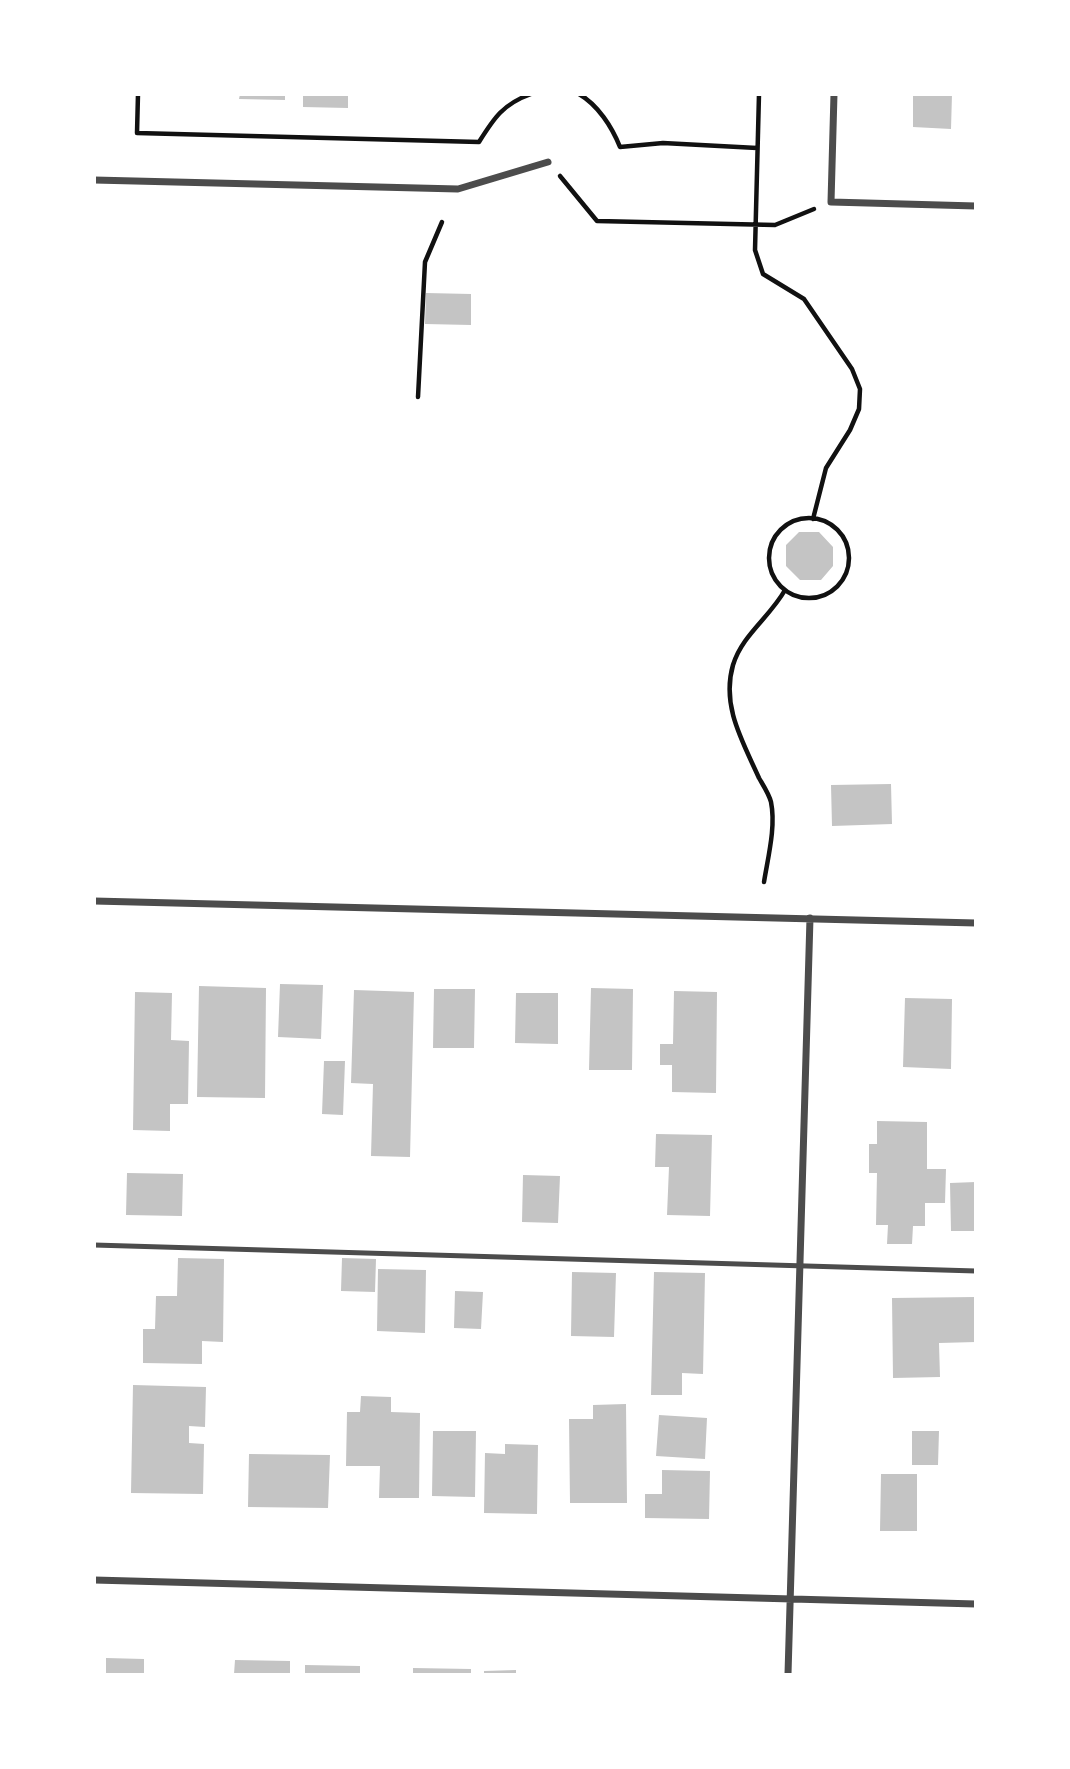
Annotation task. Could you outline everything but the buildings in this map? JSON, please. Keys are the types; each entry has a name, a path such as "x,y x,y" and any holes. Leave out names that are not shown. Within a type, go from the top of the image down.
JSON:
{"street":[{"path":"834,94 831,202 975,206"},
{"path":"94,180 458,189 548,162"},
{"path":"94,901 975,923"},
{"path":"788,1675 810,918"},
{"path":"94,1580 975,1604"}],"lane":[{"path":"94,1245 975,1271"}],"path":[{"path":"138,94 137,133 479,142 504,108 512,101 531,94"},
{"path":"579,94 601,114 614,131 620,147 663,143 757,148"},
{"path":"759,94 755,250 763,274 804,299 852,369 860,389 859,409 850,430 827,468 813,519"},
{"path":"548,162 597,220 775,225 831,202"},
{"path":"418,397 425,262 442,222"},
{"path":"813,519 832,525 842,535 848,547 849,561 844,577 835,588 824,595 810,598 796,596 785,590 775,580 769,553 782,528 794,521 813,519"},
{"path":"764,882 771,842 771,801 736,727 731,710 730,691 733,666 743,645 777,604 785,590"}]}
